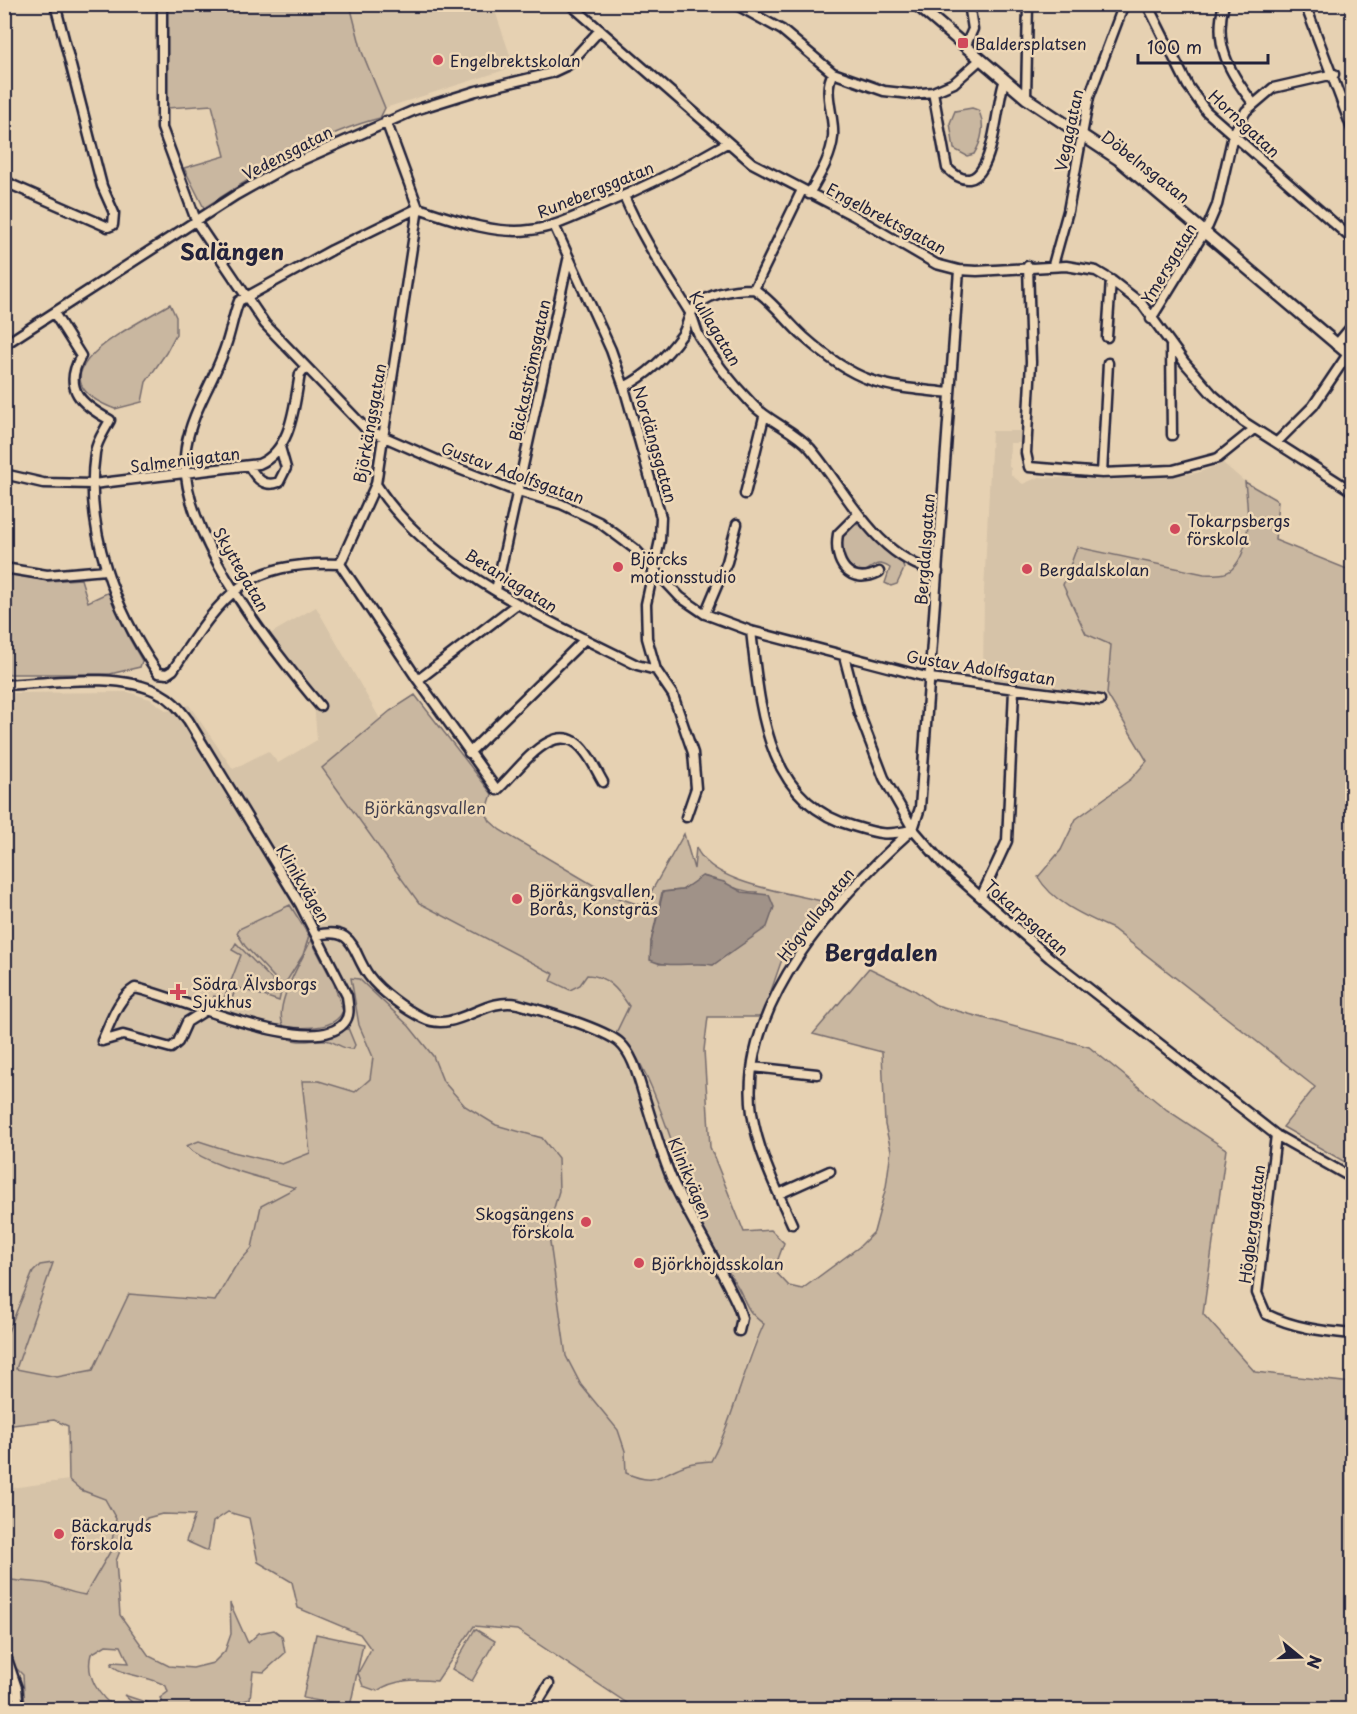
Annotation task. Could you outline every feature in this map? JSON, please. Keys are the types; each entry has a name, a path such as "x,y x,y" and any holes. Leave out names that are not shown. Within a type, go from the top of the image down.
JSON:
{"street":[{"path":"4,179 12,185 108,227 114,220 114,213 102,186 55,4"},
{"name":"Gustav Adolfsgatan","path":"162,4 162,128 197,223 244,296 305,368 366,429 383,438 519,491 561,504 599,522 618,534 680,597 705,614 751,631 930,678 1100,700"},
{"name":"Engelbrektsgatan","path":"570,4 727,143 762,171 872,226 936,264 959,270 1053,265 1089,270 1111,280 1142,304 1171,347 1212,394 1254,429 1353,491"},
{"path":"735,4 782,30 833,73 884,91 911,94 933,92 954,83 981,59"},
{"name":"Döbelnsgatan","path":"916,4 1026,98 1118,159 1350,356"},
{"path":"966,45 973,29 969,4"},
{"path":"1026,98 1028,4"},
{"name":"Vegagatan","path":"1053,265 1068,211 1080,135 1100,63 1124,4"},
{"name":"Hornsgatan","path":"1147,4 1188,86 1206,111 1353,239"},
{"path":"1224,4 1219,25 1222,51 1228,66 1253,103"},
{"path":"1305,4 1351,116 1353,129"},
{"name":"Vedensgatan","path":"4,345 197,223 236,195 286,167 386,121 476,91 551,73 568,65 600,30"},
{"path":"754,289 831,147 833,116 827,83 833,73"},
{"name":"Ymersgatan","path":"1151,319 1204,233 1217,205 1233,135 1253,103 1283,84 1334,74"},
{"path":"933,92 947,168 954,175 967,178 977,176 992,148 1005,80"},
{"path":"244,296 418,208 386,121"},
{"name":"Runebergsgatan","path":"418,208 468,223 528,231 554,225 624,196 680,171 727,143"},
{"name":"Kullagatan","path":"624,196 640,234 691,314 697,333 732,383 764,417 809,447 857,514 883,542 908,560 925,569 938,572"},
{"name":"Björkängsgatan","path":"340,564 376,483 418,208"},
{"name":"Nordängsgatan","path":"554,225 611,350 624,387 661,517 660,540 646,604 647,638 656,670 673,695 693,753 696,788 686,817"},
{"name":"Bäckaströmsgatan","path":"496,590 568,260"},
{"path":"1028,266 1031,362 1026,453 1029,467 1102,473 1158,471 1192,466 1218,458 1254,429"},
{"name":"Bergdalsgatan","path":"913,829 920,808 959,270"},
{"path":"1107,337 1111,280"},
{"path":"624,387 643,377 659,362 684,333 691,314 699,304 736,289 754,289 766,297 803,336 844,370 869,382 950,393"},
{"name":"Skyttegatan","path":"244,296 239,301 226,346 191,422 186,449 185,474 194,510 209,545 270,646 320,706"},
{"path":"54,313 81,356 73,374 78,398 85,405 110,420 95,451 93,484 96,528 106,570 158,673 167,674 225,597 255,576 281,567 314,563 340,564 418,680 497,790 542,744 550,740 565,740 585,751 603,782"},
{"path":"1336,345 1353,326"},
{"path":"1171,347 1172,435"},
{"path":"1276,442 1313,406 1350,356"},
{"path":"1102,473 1108,363"},
{"path":"249,466 256,478 266,484 279,482 286,468 280,447 290,424 300,374 305,368"},
{"path":"745,494 764,417"},
{"name":"Salmeniigatan","path":"4,474 43,483 93,484 249,466 266,461 280,447"},
{"name":"Betaniagatan","path":"376,483 392,509 414,530 496,590 517,604 585,639 637,665 656,670"},
{"path":"857,514 838,534 836,551 839,559 849,572 857,576 864,578 879,572"},
{"path":"705,614 719,586 737,524"},
{"path":"4,568 47,575 106,570"},
{"path":"418,680 517,604"},
{"path":"751,631 760,705 767,736 778,766 794,786 814,806 839,822 886,836 913,829"},
{"path":"469,753 585,639"},
{"name":"Tokarpsgatan","path":"844,656 870,744 884,778 913,829 943,864 1050,958 1276,1135"},
{"name":"Klinikvägen","path":"4,685 79,682 131,683 163,695 177,705 316,935 328,933 345,936 351,941 374,981 407,1008 430,1021 448,1022 485,1006 515,1004 579,1024 619,1042 634,1067 673,1180 738,1306 742,1318 739,1331"},
{"path":"981,897 1007,841 1014,690"},
{"name":"Högvallagatan","path":"792,1224 762,1156 752,1112 753,1067 764,1022 785,977 841,902 883,856 913,829"},
{"path":"206,1010 187,1022 178,1042 171,1048 123,1035 102,1041 127,993 135,988 181,1002 273,1031 311,1033 338,1027 345,1022 350,1012 347,996 316,935"},
{"path":"181,1002 187,1022"},
{"path":"114,1015 123,1035"},
{"path":"753,1067 817,1074"},
{"path":"1276,1135 1353,1178"},
{"name":"Högbergagatan","path":"1276,1135 1257,1293 1266,1314 1285,1323 1309,1329 1353,1334"},
{"path":"779,1194 830,1171"},
{"path":"4,1650 17,1688 19,1710"},
{"path":"533,1710 549,1684"}],"shaded area":[{"name":"Engelbrektskolan","path":"350,5 493,5 514,67 385,108 362,52"},
{"name":"Bergdalskolan","path":"992,431 1022,431 1020,443 1010,443 1009,467 1011,475 1023,484 1039,477 1106,480 1162,477 1197,473 1223,463 1245,482 1248,506 1246,539 1241,556 1231,571 1219,575 1204,574 1077,547 1112,644 1107,694 983,678 984,591"},
{"name":"Södra Älvsborgs Sjukhus","path":"316,607 380,719 322,769 554,974 551,982 570,990 580,985 587,975 595,975 619,991 629,1007 624,1017 625,1041 635,1055 658,1104 696,1212 740,1291 745,1306 764,1324 751,1350 725,1435 712,1461 684,1465 665,1476 643,1481 626,1473 625,1451 618,1430 581,1385 566,1356 548,1228 559,1191 542,1138 496,1125 465,1106 443,1081 433,1056 359,980 352,978 352,993 359,1025 373,1057 370,1079 355,1092 319,1081 302,1081 311,1153 282,1164 199,1141 222,1164 296,1188 261,1206 252,1248 235,1267 215,1301 129,1294 93,1370 57,1377 15,1369 53,1263 40,1265 33,1272 5,1339 5,693 128,692 150,699 167,711 189,705 233,769 268,751 278,763 317,740 314,702 258,641"},
{"path":"702,876 724,882 742,892 769,895 774,907 767,927 713,965 665,964 650,960 651,942 663,892 682,890"},
{"name":"Bäckaryds förskola","path":"69,1480 81,1490 105,1498 116,1519 110,1552 85,1595 60,1591 47,1584 22,1583 5,1579 4,1489"}],"green space":[{"path":"166,5 350,5 362,52 385,108 380,118 356,125 311,144 267,168 204,208 184,168 225,156 212,105 167,108"},
{"path":"972,108 978,110 982,121 982,132 974,154 967,156 954,149 950,123 955,111"},
{"path":"170,304 176,317 176,334 146,382 142,402 115,409 90,396 80,381 83,367 95,352 133,325"},
{"path":"1245,482 1278,501 1275,540 1352,571 1352,1166 1283,1127 1315,1087 1113,929 1061,902 1038,877 1061,850 1076,819 1131,779 1147,761 1107,694 1111,645 1086,634 1063,585 1077,547 1204,574 1226,573 1239,561 1246,540 1248,516"},
{"path":"853,524 860,525 902,561 904,569 897,584 891,586 885,583 890,568 882,564 876,564 864,573 857,571 844,559 841,547 842,534"},
{"path":"4,573 48,581 81,579 88,602 109,592 129,638 142,661 140,667 110,674 5,674"},
{"name":"Björkängsvallen","path":"415,695 492,794 486,813 490,821 500,830 610,895 643,906 684,834 694,869 696,847 705,860 735,879 830,903 788,958 786,956 781,962 762,1017 708,1017 704,1050 710,1147 744,1232 771,1230 784,1243 774,1270 789,1286 802,1289 859,1247 874,1232 886,1187 891,1150 885,1125 882,1052 813,1034 869,968 914,990 936,1005 1089,1047 1167,1110 1226,1149 1203,1314 1255,1372 1352,1383 1352,1709 636,1709 517,1630 474,1626 437,1681 406,1681 391,1684 377,1691 363,1686 358,1673 371,1649 360,1634 298,1608 292,1582 258,1562 249,1518 228,1512 213,1522 208,1551 186,1541 195,1515 162,1514 147,1518 140,1527 126,1536 116,1561 120,1615 149,1656 169,1666 193,1668 213,1663 225,1651 231,1634 230,1603 248,1643 259,1633 274,1630 282,1636 285,1653 264,1672 253,1671 250,1699 235,1704 230,1709 203,1709 200,1706 193,1710 145,1710 136,1706 124,1695 157,1706 162,1701 160,1698 168,1692 166,1686 160,1682 124,1672 111,1665 113,1662 129,1663 121,1646 106,1645 91,1654 90,1670 99,1692 117,1709 25,1709 23,1675 5,1657 4,1579 48,1584 85,1595 110,1552 116,1519 105,1499 81,1490 69,1480 68,1426 54,1420 5,1426 5,1339 33,1272 40,1265 53,1263 16,1369 57,1377 93,1370 129,1294 215,1301 235,1267 252,1248 261,1206 295,1188 223,1166 186,1146 199,1141 282,1164 310,1153 302,1081 319,1081 355,1092 370,1079 373,1057 359,1025 351,978 359,979 409,1026 433,1056 443,1081 465,1106 496,1125 542,1138 558,1158 559,1191 548,1228 566,1356 581,1385 618,1430 625,1451 626,1473 650,1479 686,1465 711,1461 764,1324 750,1310 704,1230 652,1088 640,1063 628,1045 616,1033 629,1006 617,990 601,978 587,975 580,985 570,990 551,981 554,974 419,903 322,768 390,711","holes":["703,876 736,888 757,892 732,950 713,965 697,962 659,964 651,942 662,892 682,890"]},
{"path":"290,905 309,936 303,955 283,987 245,946 237,933 239,929"},
{"path":"311,940 334,984 343,1011 333,1022 325,1025 309,1028 284,1027 281,1018 285,996"},
{"path":"236,943 277,985 281,992 279,1001 236,987 232,999 219,1006 212,1006 214,996 224,999 241,955 232,950"},
{"path":"348,1028 355,1045 353,1049 325,1040 290,1039 336,1033"},
{"path":"475,1629 495,1641 472,1681 452,1669"},
{"path":"316,1634 363,1644 350,1707 303,1698"}],"place":[{"name":"Baldersplatsen","path":"963,43"},
{"name":"Engelbrektskolan","path":"438,60"},
{"name":"Tokarpsbergs förskola","path":"1175,529"},
{"name":"Björcks motionsstudio","path":"618,567"},
{"name":"Bergdalskolan","path":"1027,569"},
{"name":"Björkängsvallen, Borås, Konstgräs","path":"517,899"},
{"name":"Södra Älvsborgs Sjukhus","path":"178,992"},
{"name":"Skogsängens förskola","path":"586,1222"},
{"name":"Björkhöjdsskolan","path":"639,1263"},
{"name":"Bäckaryds förskola","path":"59,1534"}],"district":[{"name":"Salängen","path":"232,250"},
{"name":"Bergdalen","path":"881,951"}]}
